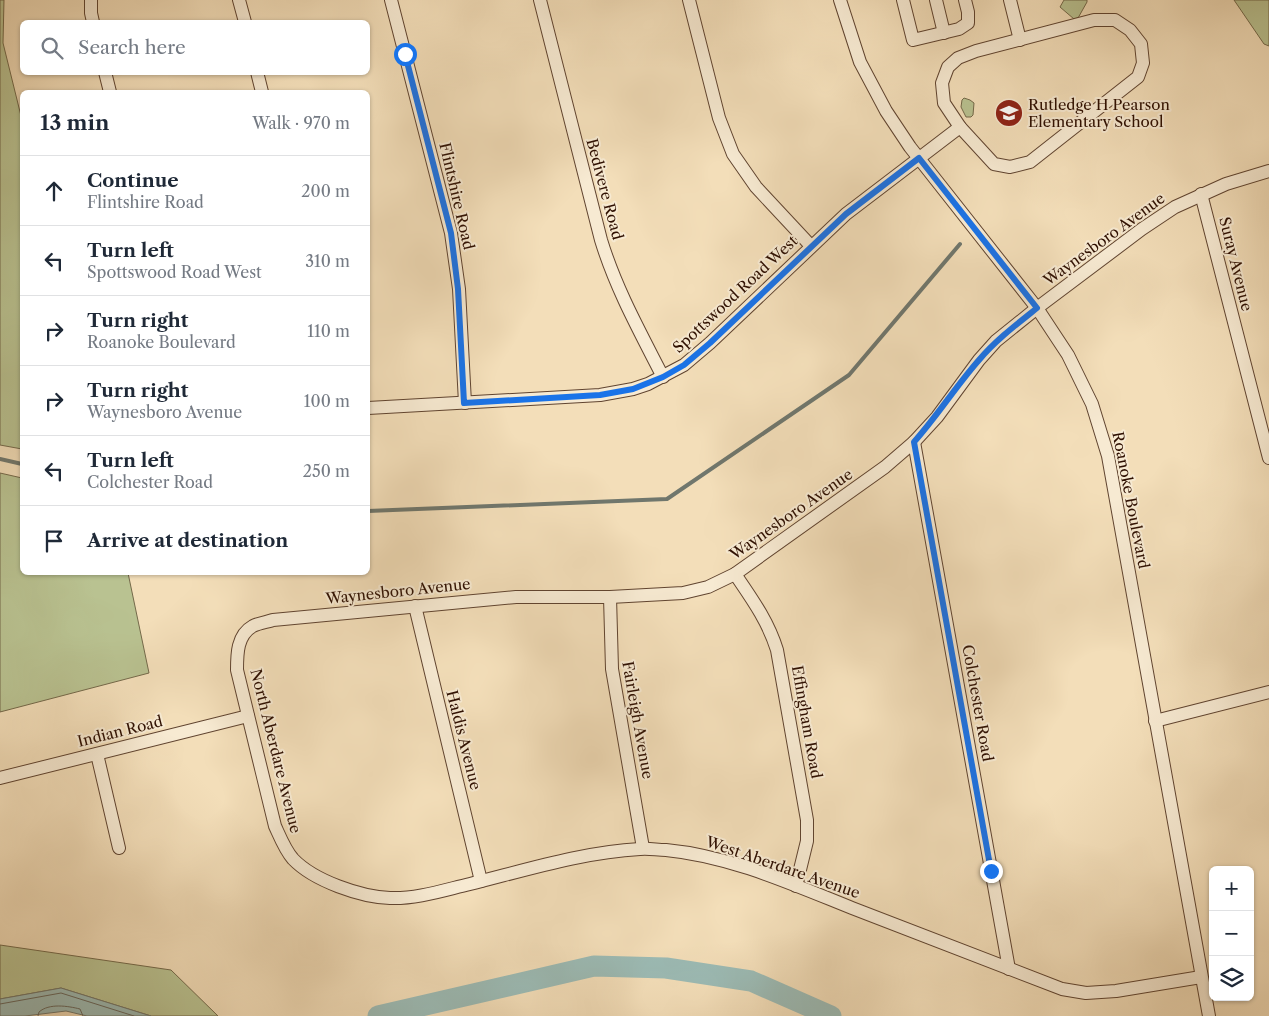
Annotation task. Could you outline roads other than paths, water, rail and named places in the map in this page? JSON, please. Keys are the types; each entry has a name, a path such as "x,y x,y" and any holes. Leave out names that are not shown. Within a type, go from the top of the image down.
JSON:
{"street":[{"path":"91,0 93,20"},
{"path":"239,0 244,20"},
{"name":"Flintshire Road","path":"391,0 451,233 458,289 464,403"},
{"name":"Bedivere Road","path":"540,0 606,256 625,303 663,377"},
{"path":"689,0 719,118 733,154 756,187 812,246"},
{"name":"Roanoke Boulevard","path":"840,0 860,62 875,93 919,158 1037,308 1068,355 1092,404 1108,456 1208,1016"},
{"path":"902,0 913,40 959,29 968,23 965,0"},
{"path":"936,0 944,33"},
{"path":"1010,0 1020,40"},
{"path":"1094,20 1115,20 1130,30 1141,44 1144,63 1138,77 1030,162 1010,167 994,164 960,127 944,103 942,83 948,67 958,58 976,51 1094,20"},
{"path":"106,75 110,90"},
{"path":"258,75 262,90"},
{"name":"Spottswood Road West","path":"370,408 600,395 633,389 663,377 684,365 710,343 846,214 960,127"},
{"name":"Waynesboro Avenue","path":"237,650 242,636 253,626 273,620 516,596 610,597 683,593 708,587 735,574 885,467 914,442 936,417 979,360 996,342 1037,308 1142,229 1175,207 1201,194 1269,171"},
{"name":"Suray Avenue","path":"1201,194 1269,458"},
{"name":"Colchester Road","path":"914,442 1009,969"},
{"name":"Effingham Road","path":"735,574 763,615 772,633 777,650 808,820 807,841 796,886"},
{"name":"Fairleigh Avenue","path":"610,597 612,669 643,848"},
{"name":"Haldis Avenue","path":"414,606 481,881"},
{"name":"North Aberdare Avenue","path":"237,650 238,670 275,826 283,844 293,859"},
{"path":"1155,721 1269,692"},
{"name":"Indian Road","path":"0,778 248,716"},
{"path":"97,754 119,848"},
{"name":"West Aberdare Avenue","path":"293,859 306,870 335,884 364,894 391,898 423,895 614,851 643,848 689,852 732,863 796,886 1062,990 1086,993 1116,991 1202,977"}],"water":[{"path":"61,988 151,1016 87,1016 66,1011 25,1016 0,1016 0,999"}],"waterway":[{"path":"370,511 667,499 849,375 960,244"},
{"path":"0,459 20,464"},
{"path":"378,1016 594,966 666,968 751,981 831,1016"}],"place":[{"name":"Rutledge H Pearson Elementary School","path":"1009,113"}]}
